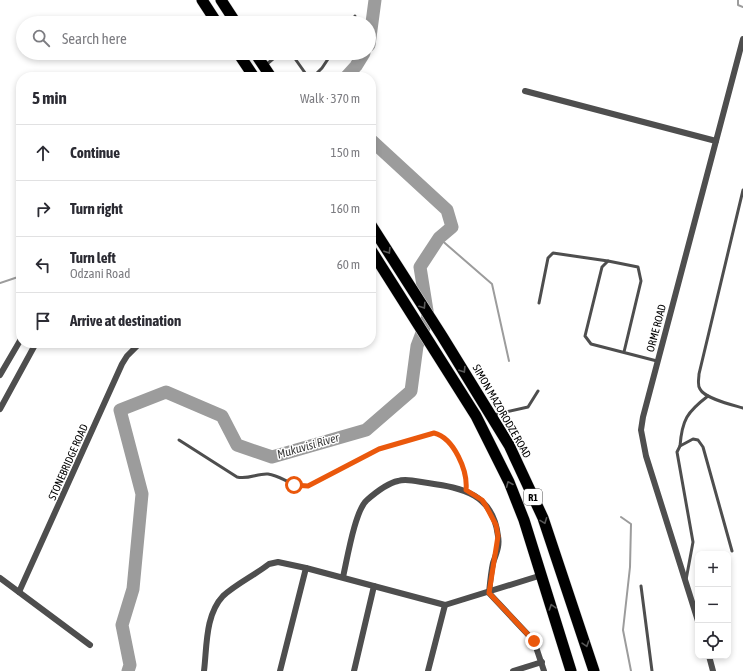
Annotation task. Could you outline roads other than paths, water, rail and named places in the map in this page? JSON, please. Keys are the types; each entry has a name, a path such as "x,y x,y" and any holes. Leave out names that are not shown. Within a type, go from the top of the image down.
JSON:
{"highway":[{"path":"202,0 212,16"},
{"path":"221,0 231,16"},
{"path":"243,60 251,72"},
{"path":"260,60 268,72"},
{"name":"SIMON MAZORODZE ROAD","path":"376,233 492,415 512,452 543,518 594,671"},
{"name":"R1","path":"376,258 476,416 505,476 524,520 572,671"}],"street":[{"name":"ORME ROAD","path":"695,610 642,441 641,430 643,417 743,39"},
{"path":"525,91 716,141"},
{"path":"0,375 16,348"},
{"path":"0,409 33,348"},
{"name":"STONEBRIDGE ROAD","path":"19,592 46,537 122,364 136,348"},
{"path":"343,577 358,516 366,500 392,484 404,480 466,490 482,500 496,525 498,536 489,593"},
{"path":"204,671 208,629 217,604 224,596 269,564 278,562 306,568 445,604 489,593 542,575"},
{"path":"280,671 306,568"},
{"path":"0,578 90,645"},
{"path":"354,671 374,586"},
{"path":"489,593 534,641 544,671"},
{"path":"428,671 445,604"},
{"path":"710,659 713,671"},
{"path":"513,671 542,662"}],"lane":[{"path":"264,67 272,60"},
{"path":"296,60 304,72"},
{"path":"318,72 327,60"},
{"path":"743,190 699,374 700,391 708,396 743,408"},
{"path":"539,303 548,258 553,253 638,267 641,281 624,352"},
{"path":"608,261 602,267 585,336 591,344 658,361"},
{"path":"492,415 528,407 538,391"},
{"path":"686,582 693,542 677,459 677,452 680,446 681,429 686,416 708,396"},
{"path":"179,440 237,477 245,478 269,474 294,485 308,486 379,449 434,433 442,436 452,446 465,473 466,490"},
{"path":"680,446 693,439 698,440 703,446 732,551"},
{"path":"641,586 652,671"}],"waterway":[{"path":"373,16 375,0"},
{"path":"738,0 738,5 743,7"},
{"path":"351,72 360,60"},
{"name":"Mukuvisi River","path":"128,671 130,665 122,625 133,589 142,494 120,410 166,392 222,416 237,445 272,457 366,430 411,391 417,346 428,317 420,267 439,238 452,227 447,210 376,145"},
{"path":"439,238 492,284 509,361"},
{"path":"0,283 16,278"},
{"path":"621,517 631,524 630,567 623,630 631,671"}]}
